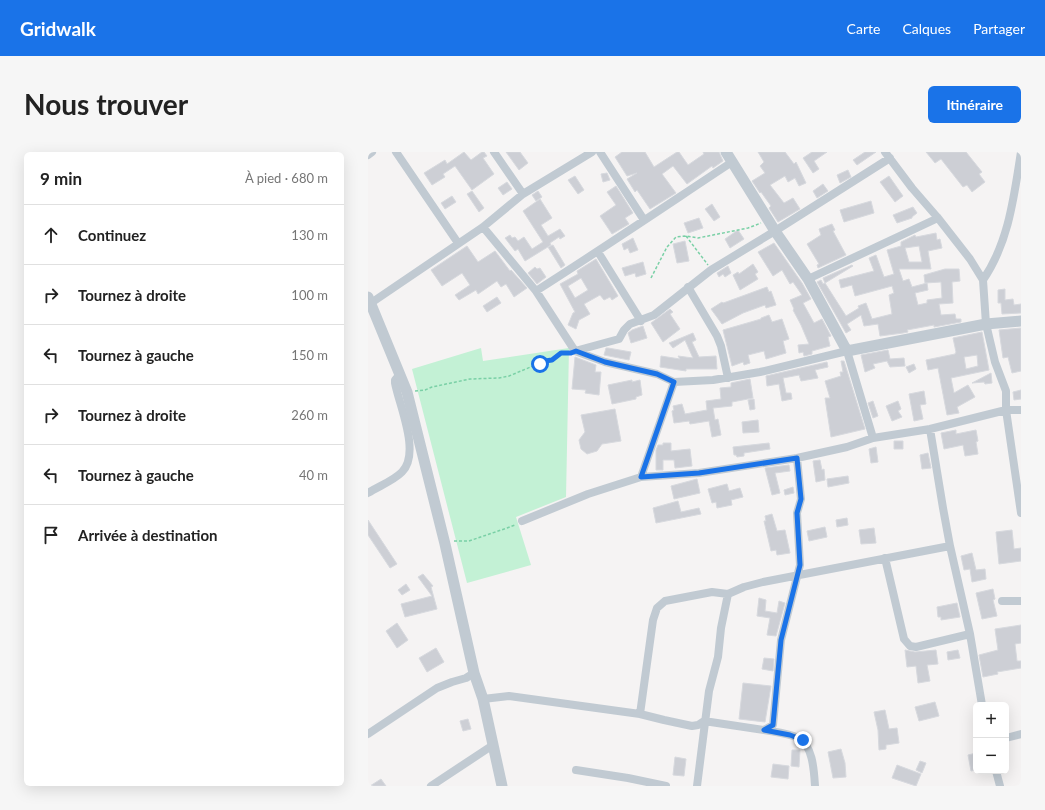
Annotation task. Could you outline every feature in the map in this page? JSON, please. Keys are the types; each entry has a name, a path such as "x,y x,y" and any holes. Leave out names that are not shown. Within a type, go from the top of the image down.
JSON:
{"street":[{"path":"368,154 372,152"},
{"path":"396,152 458,243"},
{"path":"494,152 523,194"},
{"path":"502,786 408,392 370,300 483,227 523,194 592,152"},
{"path":"600,152 644,220"},
{"path":"726,152 775,231 808,279 847,351 873,438"},
{"path":"983,280 993,266 1003,241 1013,207 1021,152"},
{"path":"576,351 619,339 624,330 630,324 654,315 711,270 775,231 887,155 970,259 983,280 986,324 995,362 1006,391 1006,410 1021,513"},
{"path":"536,291 598,252 732,162"},
{"path":"808,279 938,218"},
{"path":"483,227 536,291 576,351 605,362 657,374 674,382 728,378 760,372 847,351 986,324 1021,320"},
{"path":"598,252 641,321"},
{"path":"688,287 721,346 728,378"},
{"path":"368,493 401,473 407,466 409,441 406,422 395,382 400,374"},
{"path":"641,477 674,382"},
{"path":"522,521 588,494 641,477 699,473 797,458 847,447 873,438 930,429 1006,410 1021,410"},
{"path":"930,429 950,546 970,634 981,702"},
{"path":"764,730 773,725 781,640 800,565 797,513 801,499 797,458"},
{"path":"640,714 653,620 657,608 664,602 712,592 728,594 744,587 763,582 950,546"},
{"path":"885,558 904,640 910,646 916,647 970,634"},
{"path":"697,786 704,721 709,691 718,657 721,628 728,594"},
{"path":"1002,601 1021,600"},
{"path":"368,734 437,688 466,678 474,673"},
{"path":"482,698 509,696 640,714 692,726 698,725 704,721 764,730 797,737 806,744 810,753 815,786"},
{"path":"1009,737 1021,734"},
{"path":"431,786 493,745"},
{"path":"576,770 628,778 666,786"},
{"path":"997,774 1000,786"}],"path":[{"path":"651,278 667,247 676,237 705,237 748,228 768,220"},
{"path":"686,236 711,270"},
{"path":"408,392 425,390 432,387 470,379 499,378 509,376 545,361 552,360 561,353 571,353 576,351"},
{"path":"445,544 456,540 462,542 469,540 507,528 522,521"}],"green space":[{"path":"481,348 483,361 569,348 566,497 516,517 531,565 467,583 412,369"}],"building":[{"path":"464,152 471,160 484,152 487,156 483,158 494,174 472,190 455,166 443,174 445,177 432,185 424,173 445,160 447,164"},
{"path":"506,152 520,152 528,163 519,170"},
{"path":"622,152 645,152 654,167 677,152 679,152 688,165 704,154 703,152 719,152 723,161 713,168 712,166 687,184 673,166 662,174 676,193 650,209 637,190 635,192 627,179 637,173 627,176 615,157"},
{"path":"758,152 785,152 794,164 796,162 806,183 799,186 795,178 788,182 785,176 770,185 784,203 793,198 800,209 778,222 769,208 771,206 752,181 765,173 760,166 764,162"},
{"path":"812,152 827,152 814,161 819,169 813,173 803,158"},
{"path":"865,152 876,152 857,165 853,160"},
{"path":"926,152 966,152 982,172 979,174 985,182 972,192 967,185 963,187 941,159 935,163"},
{"path":"848,170 851,177 840,183 837,175"},
{"path":"607,173 610,180 603,182 601,174"},
{"path":"575,176 584,190 578,194 568,180"},
{"path":"889,176 903,196 895,202 880,182"},
{"path":"507,182 512,189 503,195 498,188"},
{"path":"823,184 828,191 817,198 813,191"},
{"path":"616,186 633,213 625,218 629,224 612,234 600,216 616,205 607,192"},
{"path":"472,191 484,208 479,212 467,194"},
{"path":"538,191 542,197 536,201 532,195"},
{"path":"452,196 456,202 445,209 441,203"},
{"path":"540,199 552,218 541,225 548,236 560,229 565,236 560,239 559,237 550,243 551,245 525,261 518,249 515,251 505,238 510,235 512,238 515,237 518,241 524,237 532,249 543,242 523,211"},
{"path":"871,201 874,213 844,222 840,210"},
{"path":"712,204 720,217 714,221 705,209"},
{"path":"913,207 917,213 912,218 897,223 893,215"},
{"path":"699,218 703,228 688,233 684,223"},
{"path":"832,224 835,230 833,231 846,255 818,268 817,265 819,264 807,244 821,235 819,229"},
{"path":"738,230 744,239 730,248 725,239"},
{"path":"936,233 937,240 940,239 942,248 928,251 931,269 899,269 903,281 909,279 912,287 927,283 928,290 915,293 918,305 927,303 927,300 942,298 941,282 925,283 924,275 945,269 959,269 960,281 952,282 953,303 939,304 941,315 955,314 956,319 961,319 961,322 934,327 934,325 907,330 908,332 880,336 878,324 864,326 861,315 847,324 851,330 846,333 817,282 821,280 823,284 825,283 846,316 859,308 858,306 866,303 872,319 892,314 889,295 894,293 892,286 855,296 852,285 841,288 839,280 874,271 869,258 876,255 884,277 894,274 887,250 901,246 901,242 915,235 916,237","holes":["919,246 922,262 909,262 905,248"]},
{"path":"633,238 638,250 630,253 628,248 624,250 622,244"},
{"path":"685,241 689,261 677,263 673,244"},
{"path":"774,243 802,283 811,299 803,303 814,323 822,319 831,336 828,337 830,346 812,351 812,354 804,356 803,352 799,353 798,345 809,344 793,310 794,309 790,300 802,295 793,282 790,284 782,270 773,276 758,252"},
{"path":"553,245 565,265 561,268 548,247"},
{"path":"467,246 478,262 495,251 510,271 511,270 527,288 514,297 506,284 501,287 497,281 478,294 476,290 459,300 455,295 470,285 462,273 442,286 431,270"},
{"path":"596,259 618,296 612,300 610,297 604,300 600,295 584,304 590,314 579,320 576,329 568,325 573,313 575,312 560,284 578,274 577,271","holes":["581,278 588,290 575,298 568,286"]},
{"path":"643,262 646,274 636,277 635,273 625,276 622,268"},
{"path":"753,264 758,272 755,274 758,279 740,290 733,275 738,272 739,274"},
{"path":"852,265 853,266 825,283 823,278"},
{"path":"728,266 731,273 725,277 723,274 719,277 717,273"},
{"path":"535,267 537,269 540,268 546,277 537,284 528,273"},
{"path":"767,287 769,292 771,291 776,305 766,308 765,305 743,313 722,324 711,309 722,302 726,302"},
{"path":"1005,289 1005,300 1013,299 1014,305 1021,304 1021,313 1002,314 1001,303 998,303 998,290"},
{"path":"497,297 501,303 487,312 483,306"},
{"path":"670,309 673,312 670,314 680,329 663,342 651,323"},
{"path":"769,315 772,322 782,319 789,339 783,341 786,353 766,359 764,351 748,355 750,363 744,365 743,362 732,366 723,330 761,319"},
{"path":"643,326 647,338 631,343 628,333"},
{"path":"1021,328 1021,371 1012,373 1008,357 1003,358 999,330"},
{"path":"982,332 989,370 951,378 954,393 968,385 975,397 957,407 959,413 947,415 938,368 928,370 926,360 955,354 956,352 953,338","holes":["977,355 978,366 966,369 964,357"]},
{"path":"693,333 696,340 692,342 699,357 716,356 717,369 686,369 686,371 660,367 661,356 680,359 678,356 693,358 685,340 673,348 669,343"},
{"path":"606,348 631,352 629,360 604,355"},
{"path":"888,350 890,359 904,358 905,366 890,367 887,361 873,364 875,368 865,372 861,355"},
{"path":"575,357 596,365 595,372 601,372 599,395 585,393 586,390 572,389"},
{"path":"841,361 844,361 865,429 831,437 825,398 830,398 825,381 841,376 840,372 843,372"},
{"path":"827,362 828,367 815,370 818,378 801,381 799,375 783,378 786,393 791,393 792,399 782,401 779,384 767,386 766,376"},
{"path":"914,364 916,369 909,373 906,367"},
{"path":"991,373 992,383 972,383"},
{"path":"750,379 753,398 732,402 732,406 713,408 715,420 718,419 721,435 712,437 709,421 690,424 689,421 674,423 672,411 674,410 673,406 682,404 685,414 707,410 706,401 721,399 720,388 731,387 731,383"},
{"path":"632,380 632,382 640,380 642,395 636,397 636,399 612,404 608,385"},
{"path":"1021,390 1021,399 1014,400 1013,392"},
{"path":"924,391 926,404 920,405 923,419 914,421 909,394"},
{"path":"754,399 755,409 750,410 748,400"},
{"path":"873,401 878,416 873,418 868,403"},
{"path":"898,401 901,409 898,411 902,417 892,421 886,406"},
{"path":"615,409 621,441 602,444 597,451 587,454 581,449 579,440 585,432 581,415"},
{"path":"758,420 759,432 743,433 742,422"},
{"path":"956,430 956,434 976,430 978,454 965,456 963,445 944,449 941,433"},
{"path":"894,441 903,441 903,449 894,449"},
{"path":"663,443 671,443 671,451 690,449 692,466 675,468 674,460 663,460 663,470 656,470 656,450 658,445 663,445"},
{"path":"769,443 770,449 744,453 744,456 737,457 734,455 733,447"},
{"path":"876,447 878,462 871,463 869,449"},
{"path":"928,453 931,468 922,469 920,455"},
{"path":"820,460 822,470 824,469 825,480 816,482 813,461"},
{"path":"789,465 790,471 775,473 780,493 772,495 765,468"},
{"path":"848,476 849,483 828,487 827,479"},
{"path":"697,479 700,493 674,499 671,486"},
{"path":"727,484 729,491 740,488 743,497 731,500 732,505 717,508 716,502 712,503 708,489"},
{"path":"793,487 794,493 785,495 784,490"},
{"path":"678,501 681,512 699,508 701,514 656,523 653,508"},
{"path":"772,514 777,531 785,530 790,553 777,555 776,550 771,551 764,521 766,521 765,516"},
{"path":"847,518 848,525 837,527 836,520"},
{"path":"368,520 397,564 390,568 368,535"},
{"path":"825,527 827,537 809,541 807,531"},
{"path":"874,528 876,543 861,544 859,530"},
{"path":"1012,530 1014,549 1021,548 1021,561 999,564 996,532"},
{"path":"972,553 976,570 985,569 986,579 972,582 970,569 964,570 961,556"},
{"path":"423,574 433,586 431,587 437,609 405,617 401,604 432,596 418,577"},
{"path":"406,584 410,590 402,595 398,590"},
{"path":"993,589 995,599 993,600 997,616 982,619 976,593"},
{"path":"759,598 766,600 765,611 777,613 779,601 785,603 776,636 767,635 770,618 757,616"},
{"path":"957,603 960,617 941,620 941,617 938,617 937,607"},
{"path":"397,623 408,640 397,648 386,631"},
{"path":"1021,625 1021,643 1015,644 1017,661 1021,661 1021,668 997,672 998,674 983,677 979,655 998,650 995,629"},
{"path":"436,648 444,662 427,672 419,658"},
{"path":"905,650 915,652 936,650 938,664 927,665 930,681 918,683 916,666 907,667"},
{"path":"958,650 960,658 948,660 947,652"},
{"path":"764,658 774,659 773,671 762,669"},
{"path":"743,683 771,686 765,722 739,719"},
{"path":"935,702 939,716 919,721 915,707"},
{"path":"885,710 889,729 897,728 899,743 886,745 886,749 879,750 878,730 874,712"},
{"path":"468,719 471,729 463,731 460,721"},
{"path":"841,749 845,763 846,777 833,778 828,752"},
{"path":"792,750 800,750 799,767 791,766"},
{"path":"973,754 973,771 971,771 968,755"},
{"path":"675,757 686,759 684,776 673,775"},
{"path":"920,761 926,763 922,773 916,770"},
{"path":"773,764 789,766 788,779 771,777"},
{"path":"897,765 921,774 916,786 892,778"},
{"path":"381,779 386,786 370,786"}],"route":[{"path":"540,364 545,361 552,360 561,353 571,353 576,351 605,362 657,374 674,382 641,477 699,473 797,458 801,499 797,513 800,565 781,640 773,725 769,729 764,730 790,735 803,740"}]}
